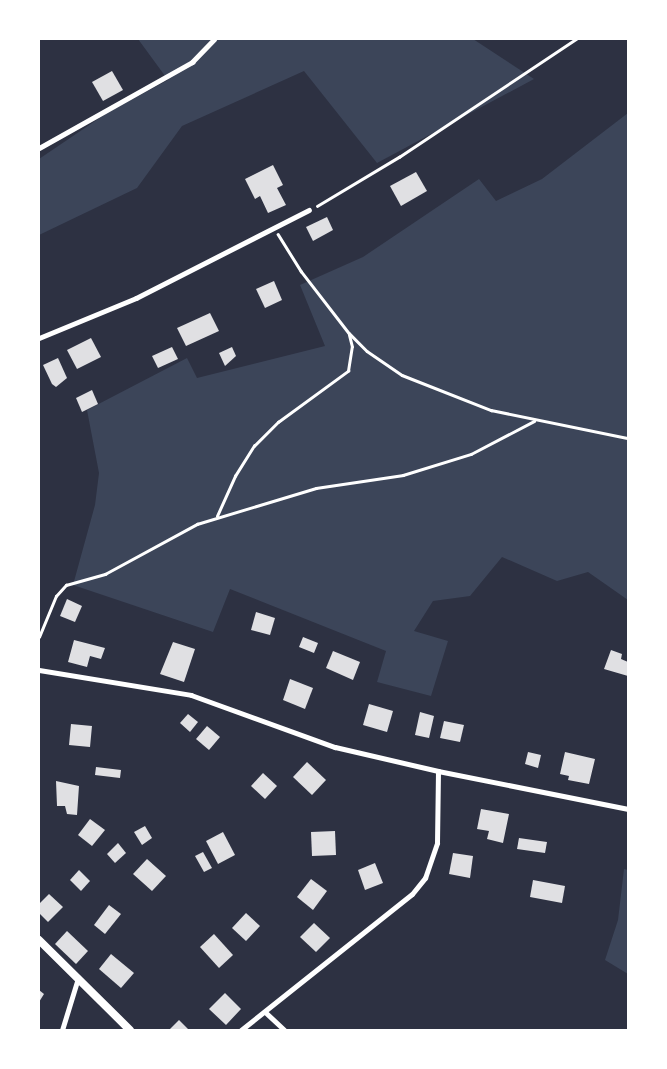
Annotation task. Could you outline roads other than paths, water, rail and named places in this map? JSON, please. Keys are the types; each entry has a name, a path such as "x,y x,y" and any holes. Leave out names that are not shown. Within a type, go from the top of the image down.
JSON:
{"street":[{"path":"39,148 192,62 214,39"},
{"path":"39,338 136,298 309,210"},
{"path":"39,670 191,696 335,746 438,771 628,809"},
{"path":"241,1030 412,894 425,878 438,843 438,771"},
{"path":"39,940 130,1030"},
{"path":"62,1030 78,978"},
{"path":"265,1012 284,1030"}]}
